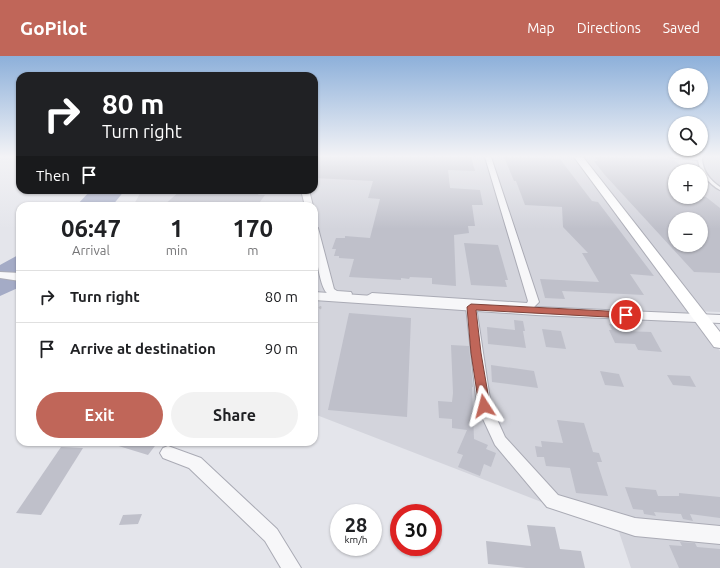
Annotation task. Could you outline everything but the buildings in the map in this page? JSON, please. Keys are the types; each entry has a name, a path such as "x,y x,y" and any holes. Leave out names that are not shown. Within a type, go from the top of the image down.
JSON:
{"main road":[{"path":"596,181 720,343"}],"street":[{"path":"318,245 329,290 334,294 528,306 534,302 496,181"},
{"path":"0,275 16,277"},
{"path":"318,296 536,311 720,319"},
{"path":"471,307 484,406 500,441 553,501 635,528 720,535"},
{"path":"168,453 195,463 271,535 292,568"}],"lane":[{"path":"711,181 720,188"}],"shaded area":[{"path":"318,181 668,181 668,204 708,204 708,181 720,181 720,312 691,311 720,351 720,568 631,568 619,532 318,416 318,202 135,202 140,194 318,194"}],"water":[{"path":"87,194 122,194 115,202 80,202"},
{"path":"16,256 16,289 0,296 0,265"}],"route":[{"path":"484,406 471,307 626,315"}]}
